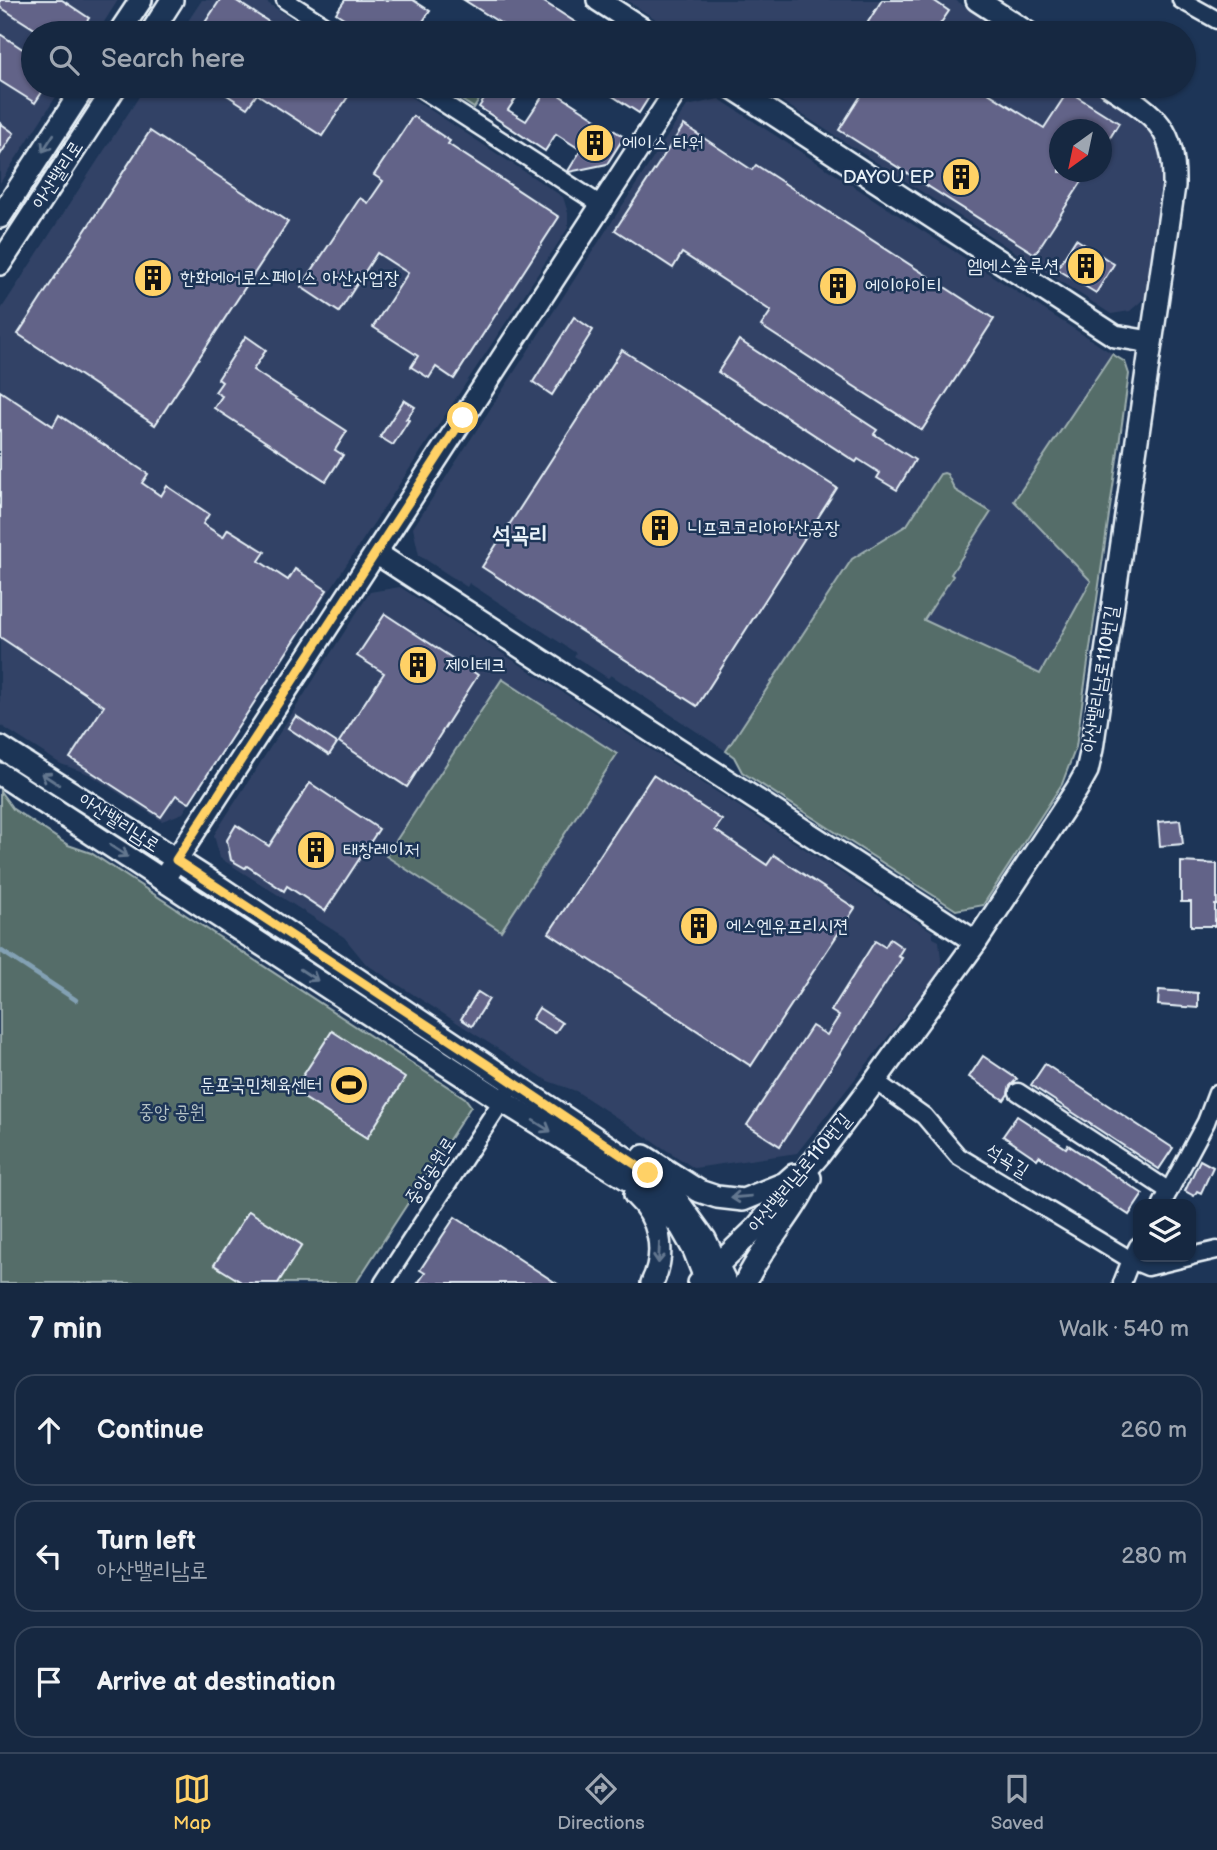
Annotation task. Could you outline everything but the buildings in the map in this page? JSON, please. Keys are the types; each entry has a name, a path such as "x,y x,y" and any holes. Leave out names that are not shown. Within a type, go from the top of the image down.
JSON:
{"street":[{"path":"127,21 141,0"},
{"path":"159,21 172,0"},
{"path":"285,0 317,21"},
{"path":"598,0 630,21"},
{"path":"977,0 1009,21"},
{"path":"1181,0 1217,20"},
{"name":"아산밸리로","path":"0,217 77,98"},
{"name":"아산밸리로","path":"0,264 108,98"},
{"path":"436,98 601,205"},
{"path":"163,880 671,98"},
{"path":"748,98 1115,336 1150,342"},
{"name":"아산밸리남로110번길","path":"711,1278 820,1154 875,1081 976,942 1087,771 1174,186 1171,145 1158,121 1129,98"},
{"path":"376,553 976,942"},
{"name":"아산밸리남로","path":"0,747 212,882 648,1173 677,1200 705,1238 711,1278"},
{"name":"아산밸리남로","path":"0,774 502,1101 637,1185 671,1214 711,1278"},
{"name":"석곡길","path":"875,1081 924,1116 958,1156 1133,1252"},
{"name":"중앙공원로","path":"383,1283 514,1082"},
{"path":"1018,1092 1166,1197 1206,1122 1217,1093"},
{"path":"579,1126 604,1132 699,1191 717,1197 743,1200 785,1183 820,1154"},
{"path":"745,1283 800,1198 820,1154"},
{"path":"598,1160 646,1205 652,1214 661,1252 652,1283"},
{"name":"석곡길","path":"1196,1255 1217,1250"},
{"path":"1122,1283 1133,1256"},
{"name":"석곡길","path":"1143,1262 1148,1267 1167,1262"}],"shaded area":[{"path":"0,0 118,0 105,21 21,21 21,98 55,98 0,183"},
{"path":"202,0 263,0 295,21 188,21"},
{"path":"626,0 955,0 987,21 658,21"},
{"path":"138,98 412,98 563,197 568,213 568,228 183,813 162,821 89,774 61,764 0,725 0,311"},
{"path":"777,98 1107,98 1136,116 1148,127 1163,166 1146,297 1130,311 1111,314"},
{"path":"719,99 1125,362 1129,374 1076,747 1062,784 983,905 956,910 742,772 734,757 726,751 611,675 608,678 574,656 576,653 469,583 467,587 419,555 413,528 687,106"},
{"path":"400,587 933,932 933,938 939,941 942,968 797,1153 694,1168 576,1091 548,1081 366,964 344,937 220,858 214,835 370,592"}],"green space":[{"path":"459,98 480,98 474,108"},
{"path":"1112,354 1125,362 1129,374 1076,747 1062,784 983,905 956,910 742,772 734,757 726,751 852,559 907,525 940,474 944,473 955,490 991,512 924,620 1040,674 1091,581 1014,501"},
{"path":"502,679 617,754 501,931 386,856"},
{"name":"중앙 공원","path":"0,791 13,809 68,845 91,853 465,1098 471,1106 356,1283 0,1283"}],"waterway":[{"path":"0,950 76,1000"}],"place":[{"name":"에이스 타워","path":"595,143"},
{"name":"DAYOU EP","path":"961,177"},
{"name":"엠에스솔루션","path":"1086,266"},
{"name":"한화에어로스페이스 아산사업장","path":"153,278"},
{"name":"에이아이티","path":"838,286"},
{"name":"니프코코리아아산공장","path":"660,528"},
{"name":"제이테크","path":"418,665"},
{"name":"태창레이저","path":"316,850"},
{"name":"에스엔유프리시젼","path":"699,926"},
{"name":"둔포국민체육센터","path":"349,1085"}],"district":[{"name":"석곡리","path":"520,535"}],"route":[{"path":"463,418 176,860 648,1173"}]}
